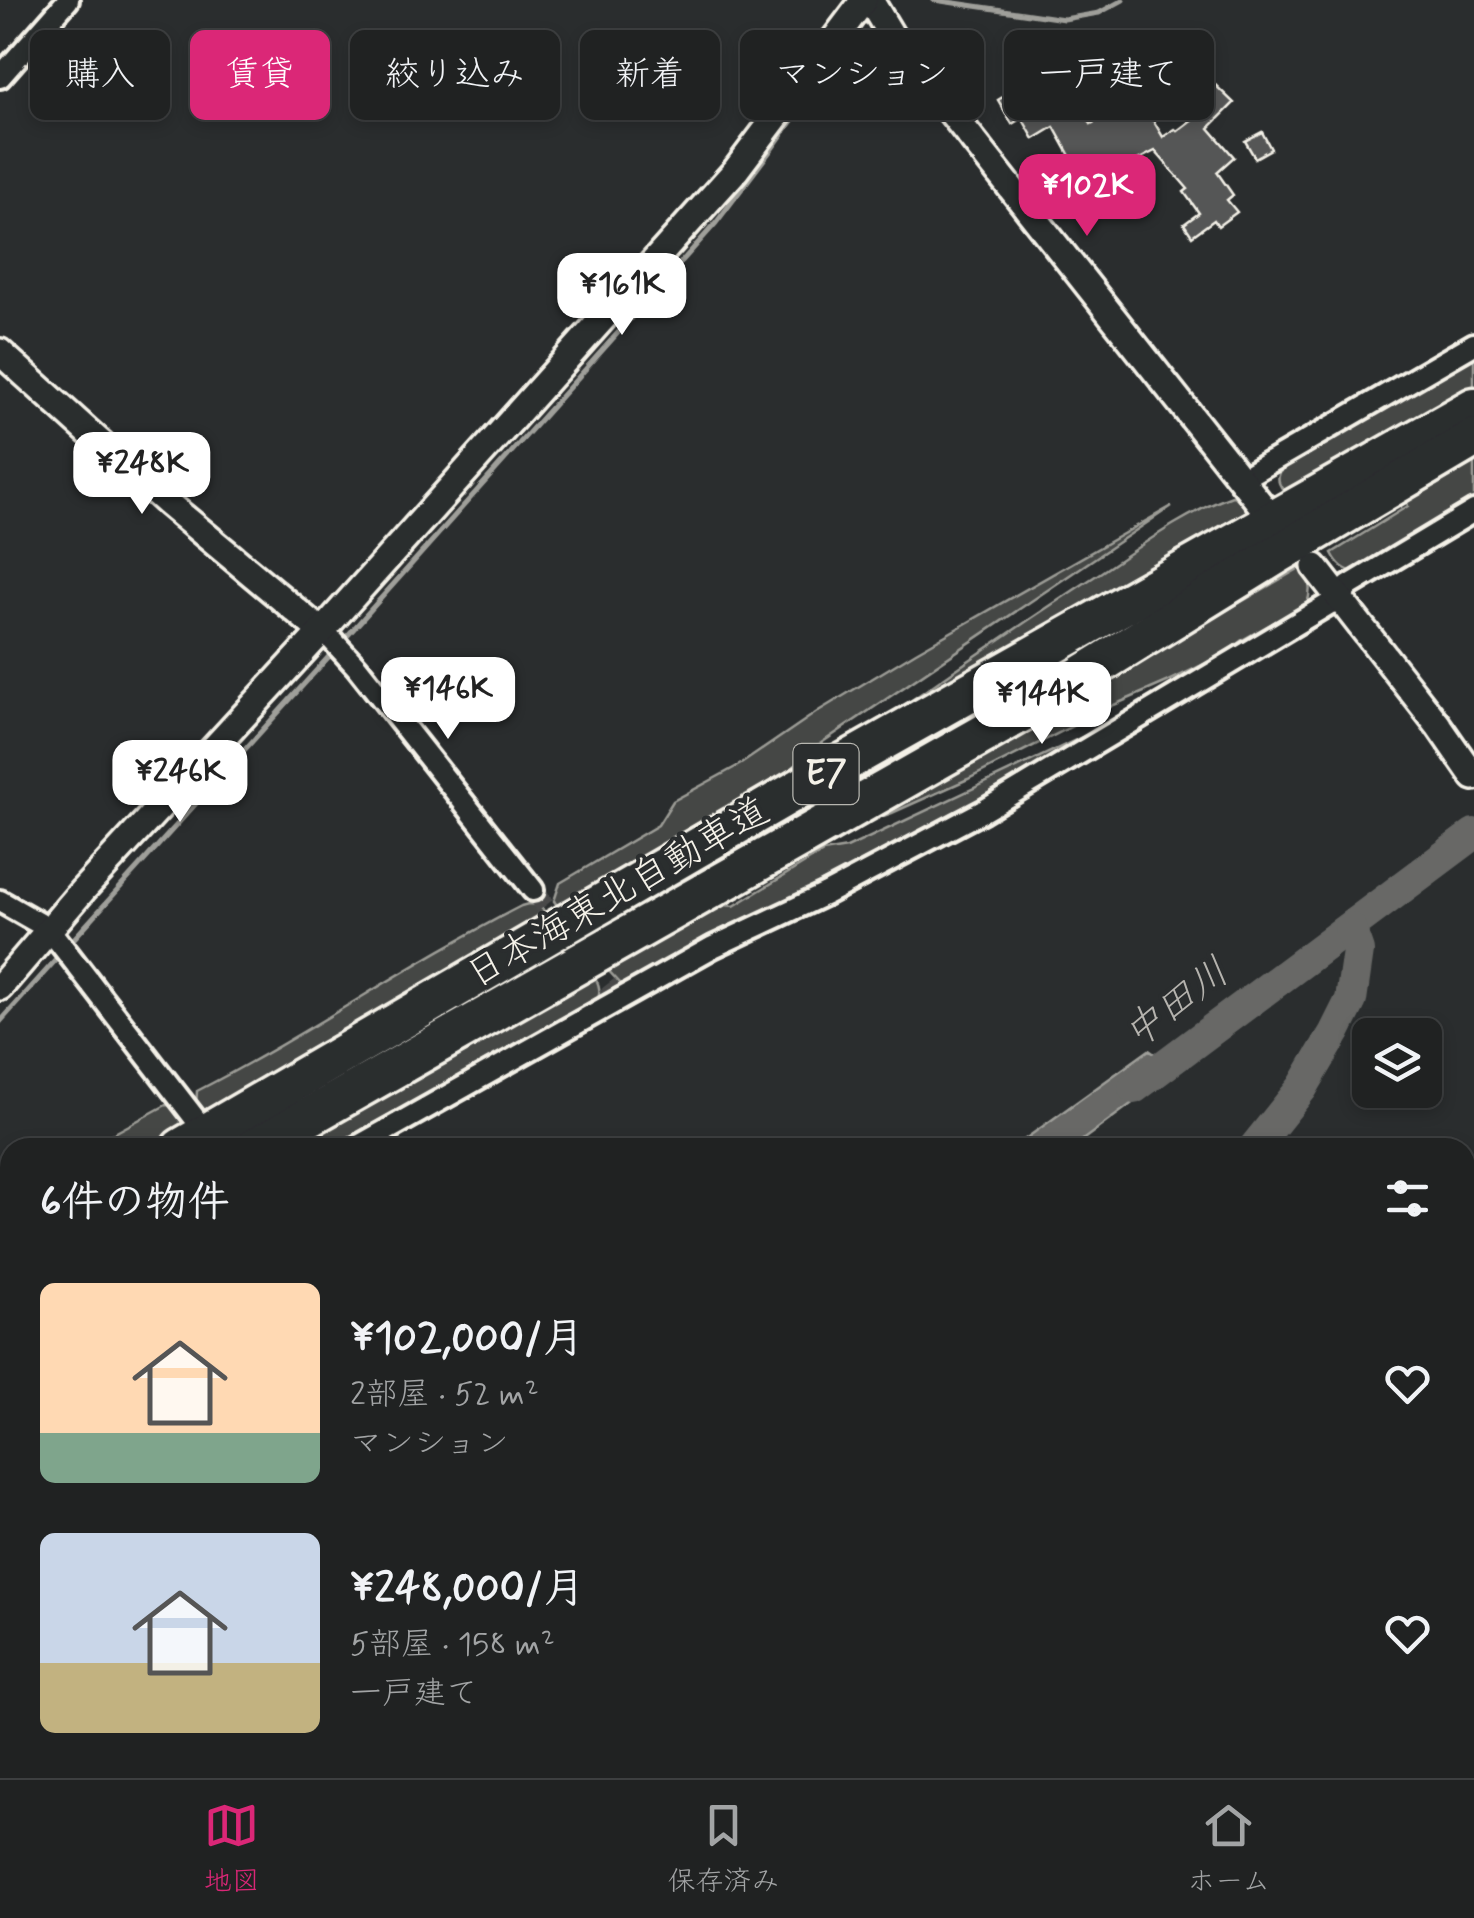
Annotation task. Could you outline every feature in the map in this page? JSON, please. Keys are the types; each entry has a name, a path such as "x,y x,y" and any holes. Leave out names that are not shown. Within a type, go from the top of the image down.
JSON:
{"highway":[{"name":"日本海東北自動車道","path":"189,1134 1474,406"},
{"name":"日本海東北自動車道","path":"272,1138 1026,710 1474,438"}],"street":[{"path":"0,76 68,0"},
{"path":"0,986 736,170 867,0 894,40 1262,506"},
{"path":"1241,478 1474,344"},
{"path":"0,352 166,503 323,630 357,667 534,890"},
{"path":"373,1138 712,946 826,894 982,812 1340,598 1349,586 1474,511"},
{"path":"1315,568 1474,777"},
{"path":"0,901 50,929 189,1134"}],"shaded area":[{"path":"1474,354 1474,395 1290,499 1283,490 1278,479 1284,465"},
{"path":"1474,458 1474,509 1358,573 1337,561 1332,553 1408,506 1406,498"},
{"path":"1232,496 1243,499 1259,516 872,728 1148,541 1197,511"},
{"path":"1172,506 805,754 780,782 564,915 554,901 560,883 658,825 673,801 741,764 916,652"},
{"path":"1300,568 1309,584 1307,604 1221,656 968,779 851,827"},
{"path":"1131,714 977,809 749,927 727,929 631,985 620,983 606,968 712,904 734,906 823,852 847,848"},
{"path":"528,904 542,909 552,922 206,1120 196,1107 197,1091"},
{"path":"592,974 597,981 598,997 593,1005 360,1138 302,1138"},
{"path":"1149,1050 1177,1070 1085,1138 1027,1138"},
{"path":"166,1105 176,1106 193,1124 169,1138 105,1138"}],"building":[{"path":"1214,84 1234,103 1209,128 1234,157 1217,172 1233,195 1227,200 1237,212 1218,226 1214,220 1192,236 1184,224 1199,213 1184,192 1188,189 1155,151 1100,179 1103,184 1086,194 1054,127 1034,139 1023,120 1089,120 1091,124 1098,120 1153,120 1163,137 1192,120 1214,120"},
{"path":"1262,132 1271,149 1255,158 1245,141"}],"waterway":[{"path":"934,0 1064,19 1099,13 1123,0"},
{"path":"341,643 716,223 792,120"},
{"path":"69,944 333,652"},
{"name":"中田川","path":"1134,1088 1474,834"},
{"name":"中田川","path":"1262,1138 1302,1088 1351,1000 1358,951 1350,928"},
{"path":"0,1022 62,953"}],"tunnel":[{"path":"533,890 618,999"}]}
